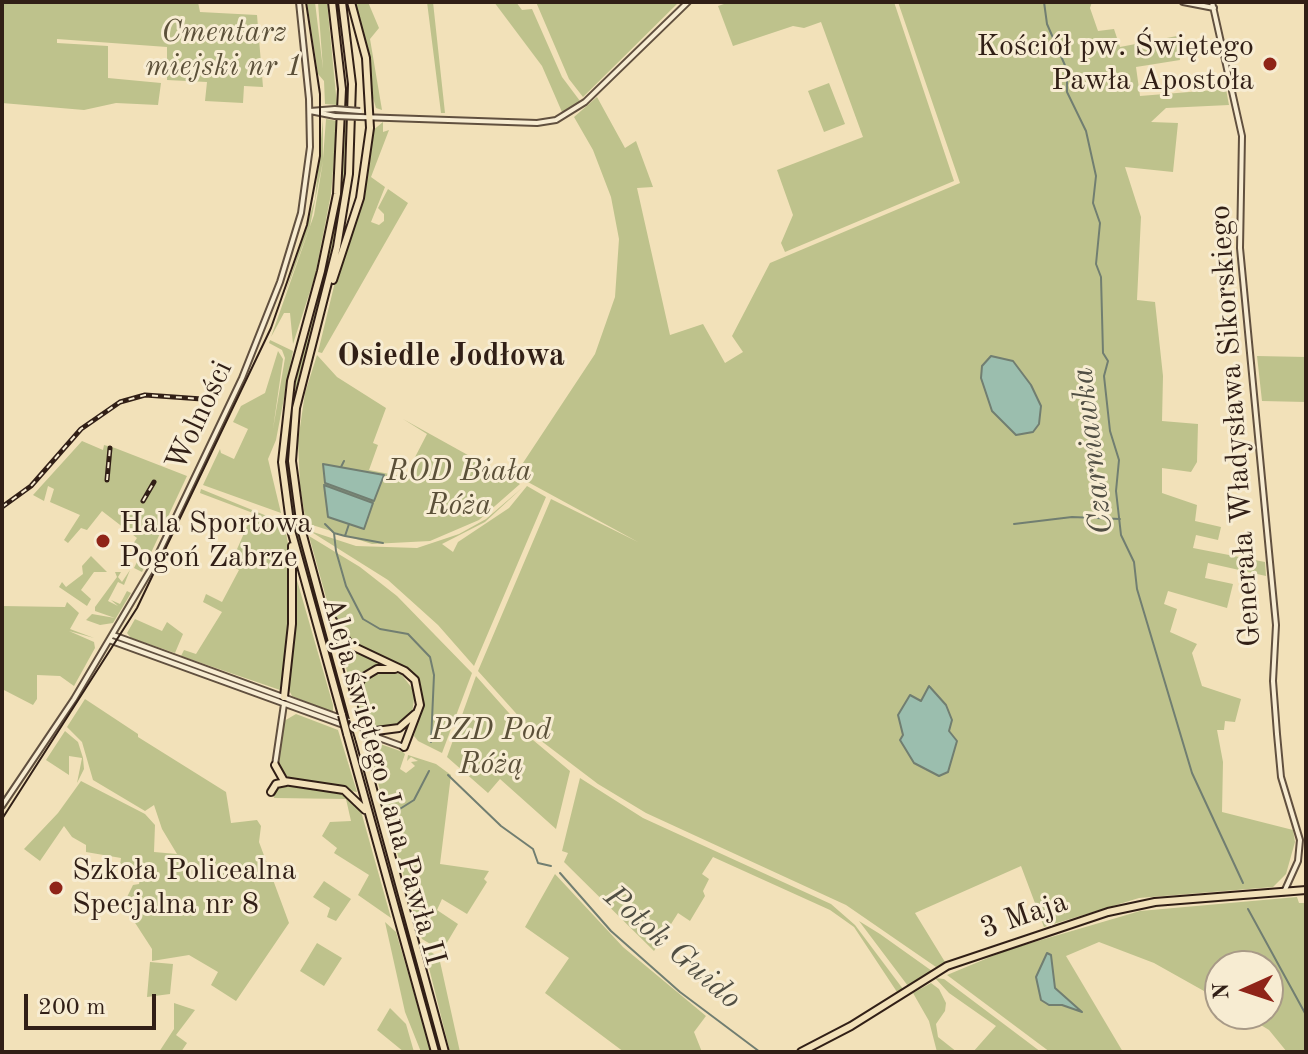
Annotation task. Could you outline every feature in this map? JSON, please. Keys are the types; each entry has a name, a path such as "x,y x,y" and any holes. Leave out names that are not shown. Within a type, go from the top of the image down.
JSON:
{"main road":[{"name":"Aleja świętego Jana Pawła II","path":"332,2 342,89 340,161 329,238 286,409 282,476 291,530 435,1052"},
{"name":"Aleja świętego Jana Pawła II","path":"342,2 352,84 351,154 345,208 296,408 292,461 296,501 320,599 445,1052"},
{"path":"321,309 360,198 371,115 366,58 351,2"},
{"path":"284,700 292,624 291,530"},
{"path":"320,599 334,628 350,645 405,671 418,686 420,705 409,742 404,747"},
{"path":"353,718 356,689 362,678 383,668 404,674 417,693 414,715 399,728 376,731"},
{"path":"275,765 278,775 288,783"},
{"path":"271,792 276,784 288,783 348,791 360,803 373,828"},
{"name":"3 Maja","path":"803,1051 947,966 1078,921 1147,903 1306,890"}],"street":[{"name":"Wolności","path":"2,806 111,638 151,569 263,328 298,228 307,178 310,111 299,2"},
{"path":"310,111 360,117 537,123 556,120 585,102 688,2"},
{"path":"1183,2 1213,5"},
{"name":"Generała Władysława Sikorskiego","path":"1213,5 1243,144 1240,248 1276,625 1273,692 1283,785 1300,840 1299,857 1284,892"},
{"path":"309,99 319,108"},
{"path":"310,111 335,109 371,115"},
{"path":"310,130 316,120 324,115"},
{"path":"111,638 376,731"},
{"path":"284,700 404,747"},
{"path":"275,765 284,700"}],"green space":[{"name":"Cmentarz miejski nr 1","path":"2,2 198,2 200,12 257,15 263,87 244,86 243,103 205,101 207,82 167,80 167,47 57,39 57,43 108,46 108,78 161,83 158,105 116,103 84,110 2,103"},
{"path":"307,2 315,2 323,69 318,2 327,2 337,105 325,104 324,81 318,74"},
{"path":"354,2 368,2 379,28 370,39 382,110 376,108 373,98 368,57"},
{"path":"427,2 433,2 445,113 441,113"},
{"path":"494,2 516,2 522,10 532,9 562,77 580,101 562,112 542,66"},
{"path":"536,2 679,2 583,97 569,79"},
{"path":"730,2 894,2 954,181 785,252 781,243 793,215 777,170 863,137 821,22 804,28 793,26 733,46 718,6"},
{"path":"898,2 1092,2 1090,8 1098,31 1114,29 1120,47 1177,36 1180,60 1136,67 1140,96 1226,89 1229,105 1166,108 1151,122 1178,123 1173,172 1125,167 1141,217 1137,300 1155,302 1163,376 1162,421 1198,424 1197,462 1191,472 1162,468 1162,493 1197,505 1195,521 1221,527 1218,540 1196,535 1193,548 1265,562 1266,576 1208,563 1205,578 1233,584 1227,608 1168,591 1164,604 1177,609 1170,632 1197,644 1192,653 1202,686 1241,699 1235,722 1225,721 1224,730 1217,730 1223,762 1222,812 1293,830 1295,842 1286,874 1273,887 1139,898 1044,927 1021,866 915,913 945,962 936,967 846,905 646,813 598,784 540,740 478,671 551,499 638,542 515,475 595,354 615,297 619,239 611,197 593,150 574,117 597,97 625,148 636,141 653,187 637,188 670,335 703,324 725,363 743,352 732,336 770,263 960,183"},
{"path":"829,83 845,124 824,132 808,91"},
{"path":"323,119 323,159 326,119 337,121 331,194 315,276 293,344 290,313 284,313 271,337 314,215 323,161 310,226 284,297 315,199"},
{"path":"346,121 348,150 340,215 300,376 288,454 296,521 349,717 346,716 299,549 285,458 293,390 337,217"},
{"path":"383,122 383,132 389,130 371,177 385,187 371,222 379,225 384,221 384,214 378,208 388,189 408,203 322,353 318,352 335,282 363,197 372,131"},
{"path":"270,340 293,351 276,440 268,459 281,513 203,485 220,449 221,453 234,459 248,429 233,422 241,406 265,393 278,351 283,359 273,429 285,358 282,350 269,343"},
{"name":"ROD Biała Róża","path":"317,355 337,377 386,408 373,443 378,445 369,470 410,478 416,465 412,463 427,434 403,419 520,484 479,520 430,541 372,544 306,523 298,441 305,393","holes":["323,464 383,475 374,501 356,494","325,486 373,503 364,529 328,517"]},
{"path":"1257,356 1306,357 1306,402 1262,401"},
{"path":"82,441 103,450 104,445 115,448 187,476 142,572 134,568 143,550 133,544 137,538 102,511 87,530 81,528 68,543 64,540 80,515 50,502 54,489 48,486 44,501 33,495"},
{"path":"527,486 546,497 474,666 438,625 388,580 310,531 356,546 417,548 459,534 486,519 522,488 485,522 442,544 453,552 458,542 509,508"},
{"path":"201,489 284,523 290,554 291,614 280,690 181,656 184,650 196,654 222,612 203,602 206,594 222,602 239,570 230,565 253,513 200,493"},
{"path":"309,536 360,567 397,596 472,673 442,753 414,736 422,699 413,676 355,647 332,619"},
{"path":"91,556 107,572 94,572 81,590 91,599 87,606 59,587 62,582 66,587 83,574 82,566"},
{"path":"130,570 124,585 118,582 108,601 118,606 111,600 120,604 127,591 131,593 113,623 100,625 86,620 92,614 115,618 95,611 95,607 117,577 115,572 121,572 118,577 122,582"},
{"path":"297,580 333,713 292,696 288,688"},
{"path":"67,602 79,613 70,629 94,638 69,631 94,642 95,648 74,686 60,676 37,675 37,699 33,705 2,689 2,606 65,607"},
{"path":"135,619 162,631 167,622 183,634 175,653 131,638 127,633"},
{"path":"338,639 381,664 364,673 352,689"},
{"path":"378,671 401,674 415,692 412,714 396,726 378,728 362,722 358,713 356,695 363,680"},
{"name":"PZD Pod Różą","path":"476,676 533,740 570,771 556,829 500,779 488,793 447,757"},
{"path":"85,699 138,734 138,737 226,792 231,823 257,820 261,826 259,842 289,923 236,1001 211,985 218,972 189,955 152,961 152,949 130,915 137,901 127,897 133,885 139,884 142,869 120,865 121,858 86,852 86,845 72,837 64,826 40,861 24,849 58,813 81,781 145,814 155,825 154,852 177,854 162,829 154,805 145,811 93,780 82,742 67,727"},
{"path":"296,714 338,730 357,792 284,779 278,766 284,721"},
{"path":"65,731 78,742 83,758 84,769 77,783 82,758 69,756 69,775 46,760"},
{"path":"366,739 403,752 400,769 406,773 415,766 411,762 418,761 411,757 407,761 408,755 436,764 451,775 440,864 489,871 484,879 487,882 467,914 442,899 437,910 458,924 442,951 422,939 419,932"},
{"path":"580,778 643,818 831,904 855,925 903,989 897,992 854,927 830,910 713,857 702,874 709,879 703,891 705,896 690,921 678,913 654,951 564,862 568,853 562,851"},
{"path":"281,784 340,790 359,804 391,918 358,895 369,875 334,853 337,848 322,836 330,822 351,821 346,799 274,798 275,787"},
{"path":"555,874 623,947 706,1016 694,1032 702,1052 624,1052 545,993 569,958 525,927"},
{"path":"324,881 351,899 336,921 327,917 330,908 313,897"},
{"path":"1297,897 1299,903 1306,903 1306,1052 1287,1052 1269,1030 1284,1030 1284,950 1204,950 1204,991 1154,963 1099,942 1066,956 1123,1052 1050,1052 947,975 1007,950 1140,911"},
{"path":"859,921 880,934 932,971 908,986"},
{"path":"385,922 396,932 431,1052 421,1052 405,1012"},
{"path":"317,943 342,958 324,986 300,971"},
{"path":"424,948 439,957 460,1052 450,1052"},
{"path":"150,962 173,964 170,994 147,997"},
{"path":"935,978 944,979 1041,1052 973,1052 996,1026 949,993"},
{"path":"931,983 939,989 946,1003 945,1011 936,1024 938,1037 957,1052 937,1052 929,1021 913,993"},
{"path":"174,1003 195,1010 176,1035 187,1043 181,1052 159,1052 174,1029"},
{"path":"390,1008 406,1024 414,1052 404,1052 377,1030"}],"shaded area":[{"path":"991,356 1013,361 1031,385 1041,406 1039,424 1033,432 1016,435 992,411 981,378 982,366"},
{"path":"323,464 384,475 374,501 325,483"},
{"path":"324,485 373,503 364,529 328,517"},
{"path":"929,686 946,705 952,720 949,731 957,741 948,772 939,776 914,763 900,740 903,735 898,715 910,695 921,701"},
{"path":"1047,953 1051,955 1055,988 1082,1012 1062,1005 1049,1005 1041,1000 1036,977"}],"waterway":[{"name":"Czarniawka","path":"1044,2 1047,24 1067,70 1067,92 1086,131 1096,176 1093,203 1100,223 1096,264 1101,277 1103,353 1108,361 1104,376 1110,431 1119,460 1116,491 1121,535 1134,562 1137,589 1192,773 1243,883"},
{"path":"341,467 344,461"},
{"path":"1014,524 1072,517 1120,519"},
{"path":"325,524 334,533"},
{"name":"Potok Guido","path":"349,524 345,536 334,533 336,551 346,586 363,619 380,629 408,634 430,657 434,675 431,742"},
{"path":"345,536 383,543"},
{"path":"395,812 414,800 429,771"},
{"name":"Potok Guido","path":"448,775 501,826 533,849 538,863 551,866"},
{"name":"Potok Guido","path":"560,873 611,931 680,992 760,1052"},
{"name":"Czarniawka","path":"1248,909 1306,1015"}],"tram line":[{"path":"2,819 137,608 271,328 307,225 320,156 320,94 306,2"}],"railway":[{"path":"2,507 31,486 81,429 120,402 145,395 202,399"},
{"path":"107,480 110,448"},
{"path":"143,501 154,482"}],"place":[{"name":"Kościół pw. Świętego Pawła Apostoła","path":"1270,64"},
{"name":"Hala Sportowa Pogoń Zabrze","path":"103,541"},
{"name":"Szkoła Policealna Specjalna nr 8","path":"56,888"}],"district":[{"name":"Osiedle Jodłowa","path":"451,357"}]}
